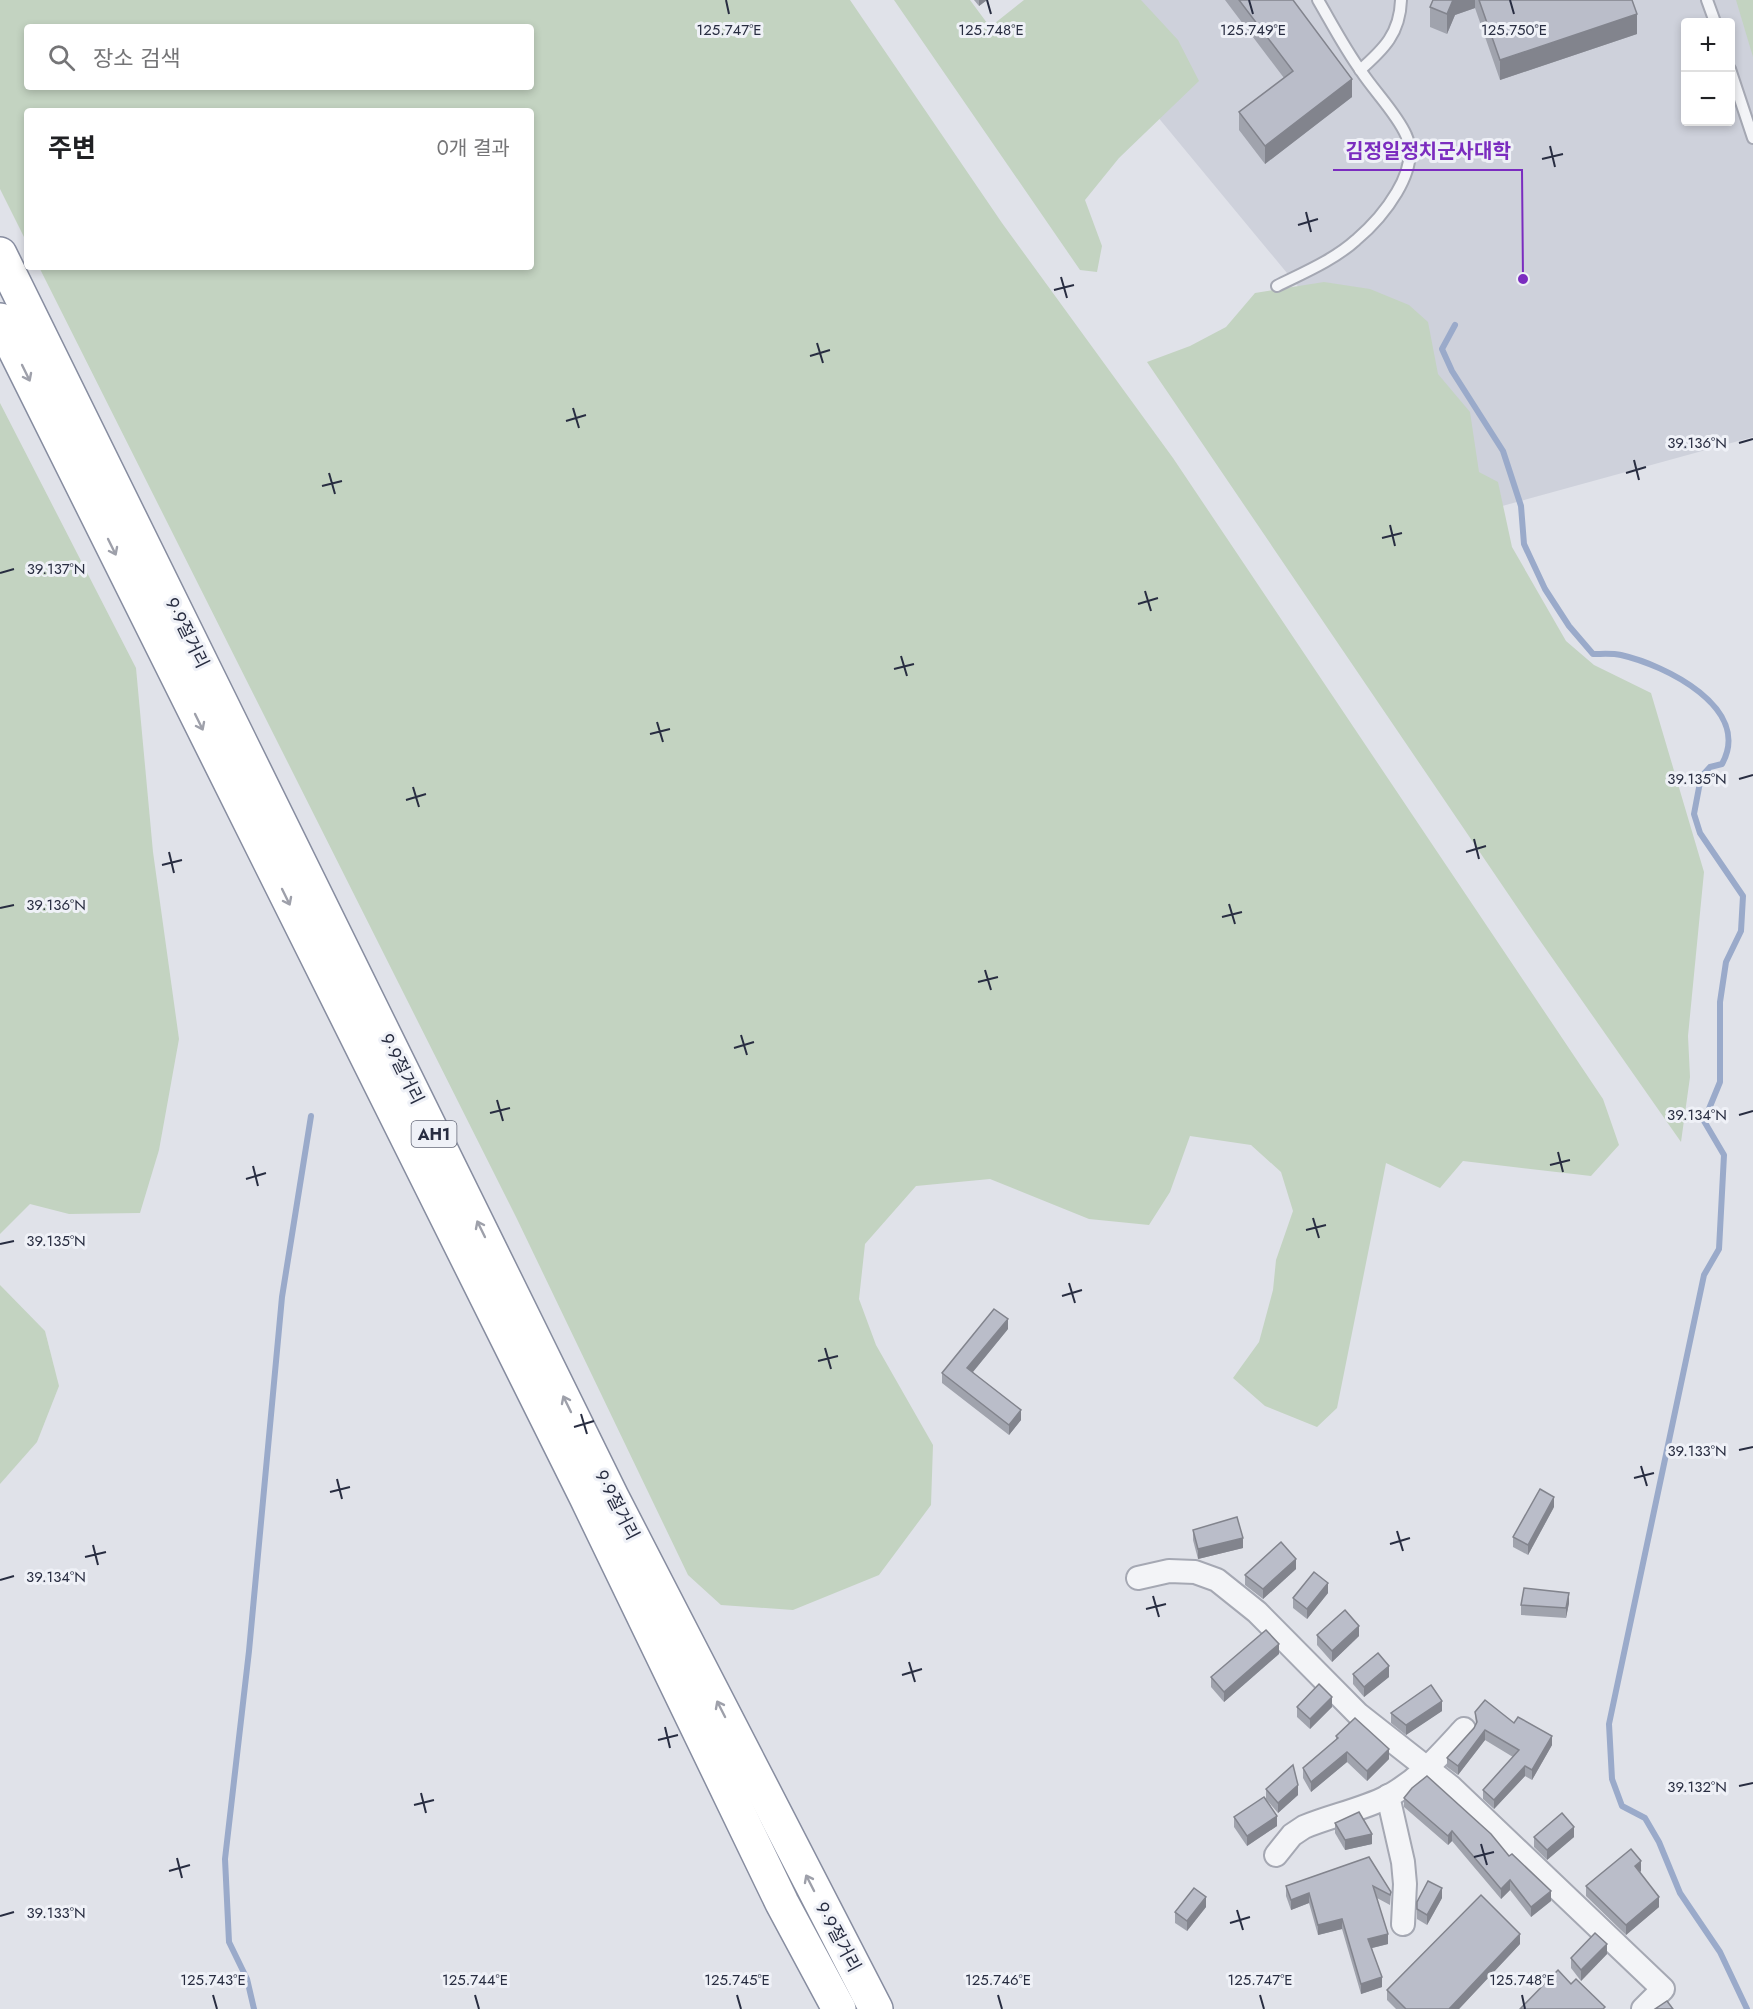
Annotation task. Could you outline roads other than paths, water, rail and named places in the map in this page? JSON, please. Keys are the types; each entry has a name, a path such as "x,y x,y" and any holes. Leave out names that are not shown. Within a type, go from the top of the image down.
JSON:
{"highway":[{"name":"9·9절거리","path":"0,254 607,1486 876,2009"},
{"name":"9·9절거리","path":"0,320 586,1497 782,1903 839,2009"}],"street":[{"path":"1138,1578 1169,1571 1195,1572 1217,1580 1257,1612 1358,1714 1428,1769 1556,1884 1664,1989 1643,2009"},
{"path":"1276,1855 1292,1835 1304,1827 1388,1796 1428,1769 1464,1729"},
{"path":"1388,1796 1403,1862 1405,1884 1403,1924"}],"lane":[{"path":"1277,286 1309,270 1356,241 1387,207 1405,178 1411,156 1407,135 1360,70 1318,0"},
{"path":"1360,70 1385,48 1394,35 1401,17 1401,0"},
{"path":"1707,0 1714,18"},
{"path":"1732,72 1753,138"}],"waterway":[{"path":"1455,325 1442,349 1452,371 1503,451 1521,506 1524,544 1545,589 1569,626 1593,654 1621,655 1639,660 1680,679 1700,692 1715,708 1725,725 1728,744 1722,764 1710,767 1701,777 1694,814 1700,833 1743,896 1741,931 1726,962 1720,1002 1720,1082 1704,1121 1724,1155 1719,1249 1704,1275 1609,1724 1612,1779 1622,1806 1645,1818 1659,1842 1680,1893 1720,1952 1747,2009"},
{"path":"254,2009 247,1979 229,1942 225,1859 249,1651 282,1297 311,1116"}],"place":[{"name":"김정일정치군사대학","path":"1523,279"}]}
